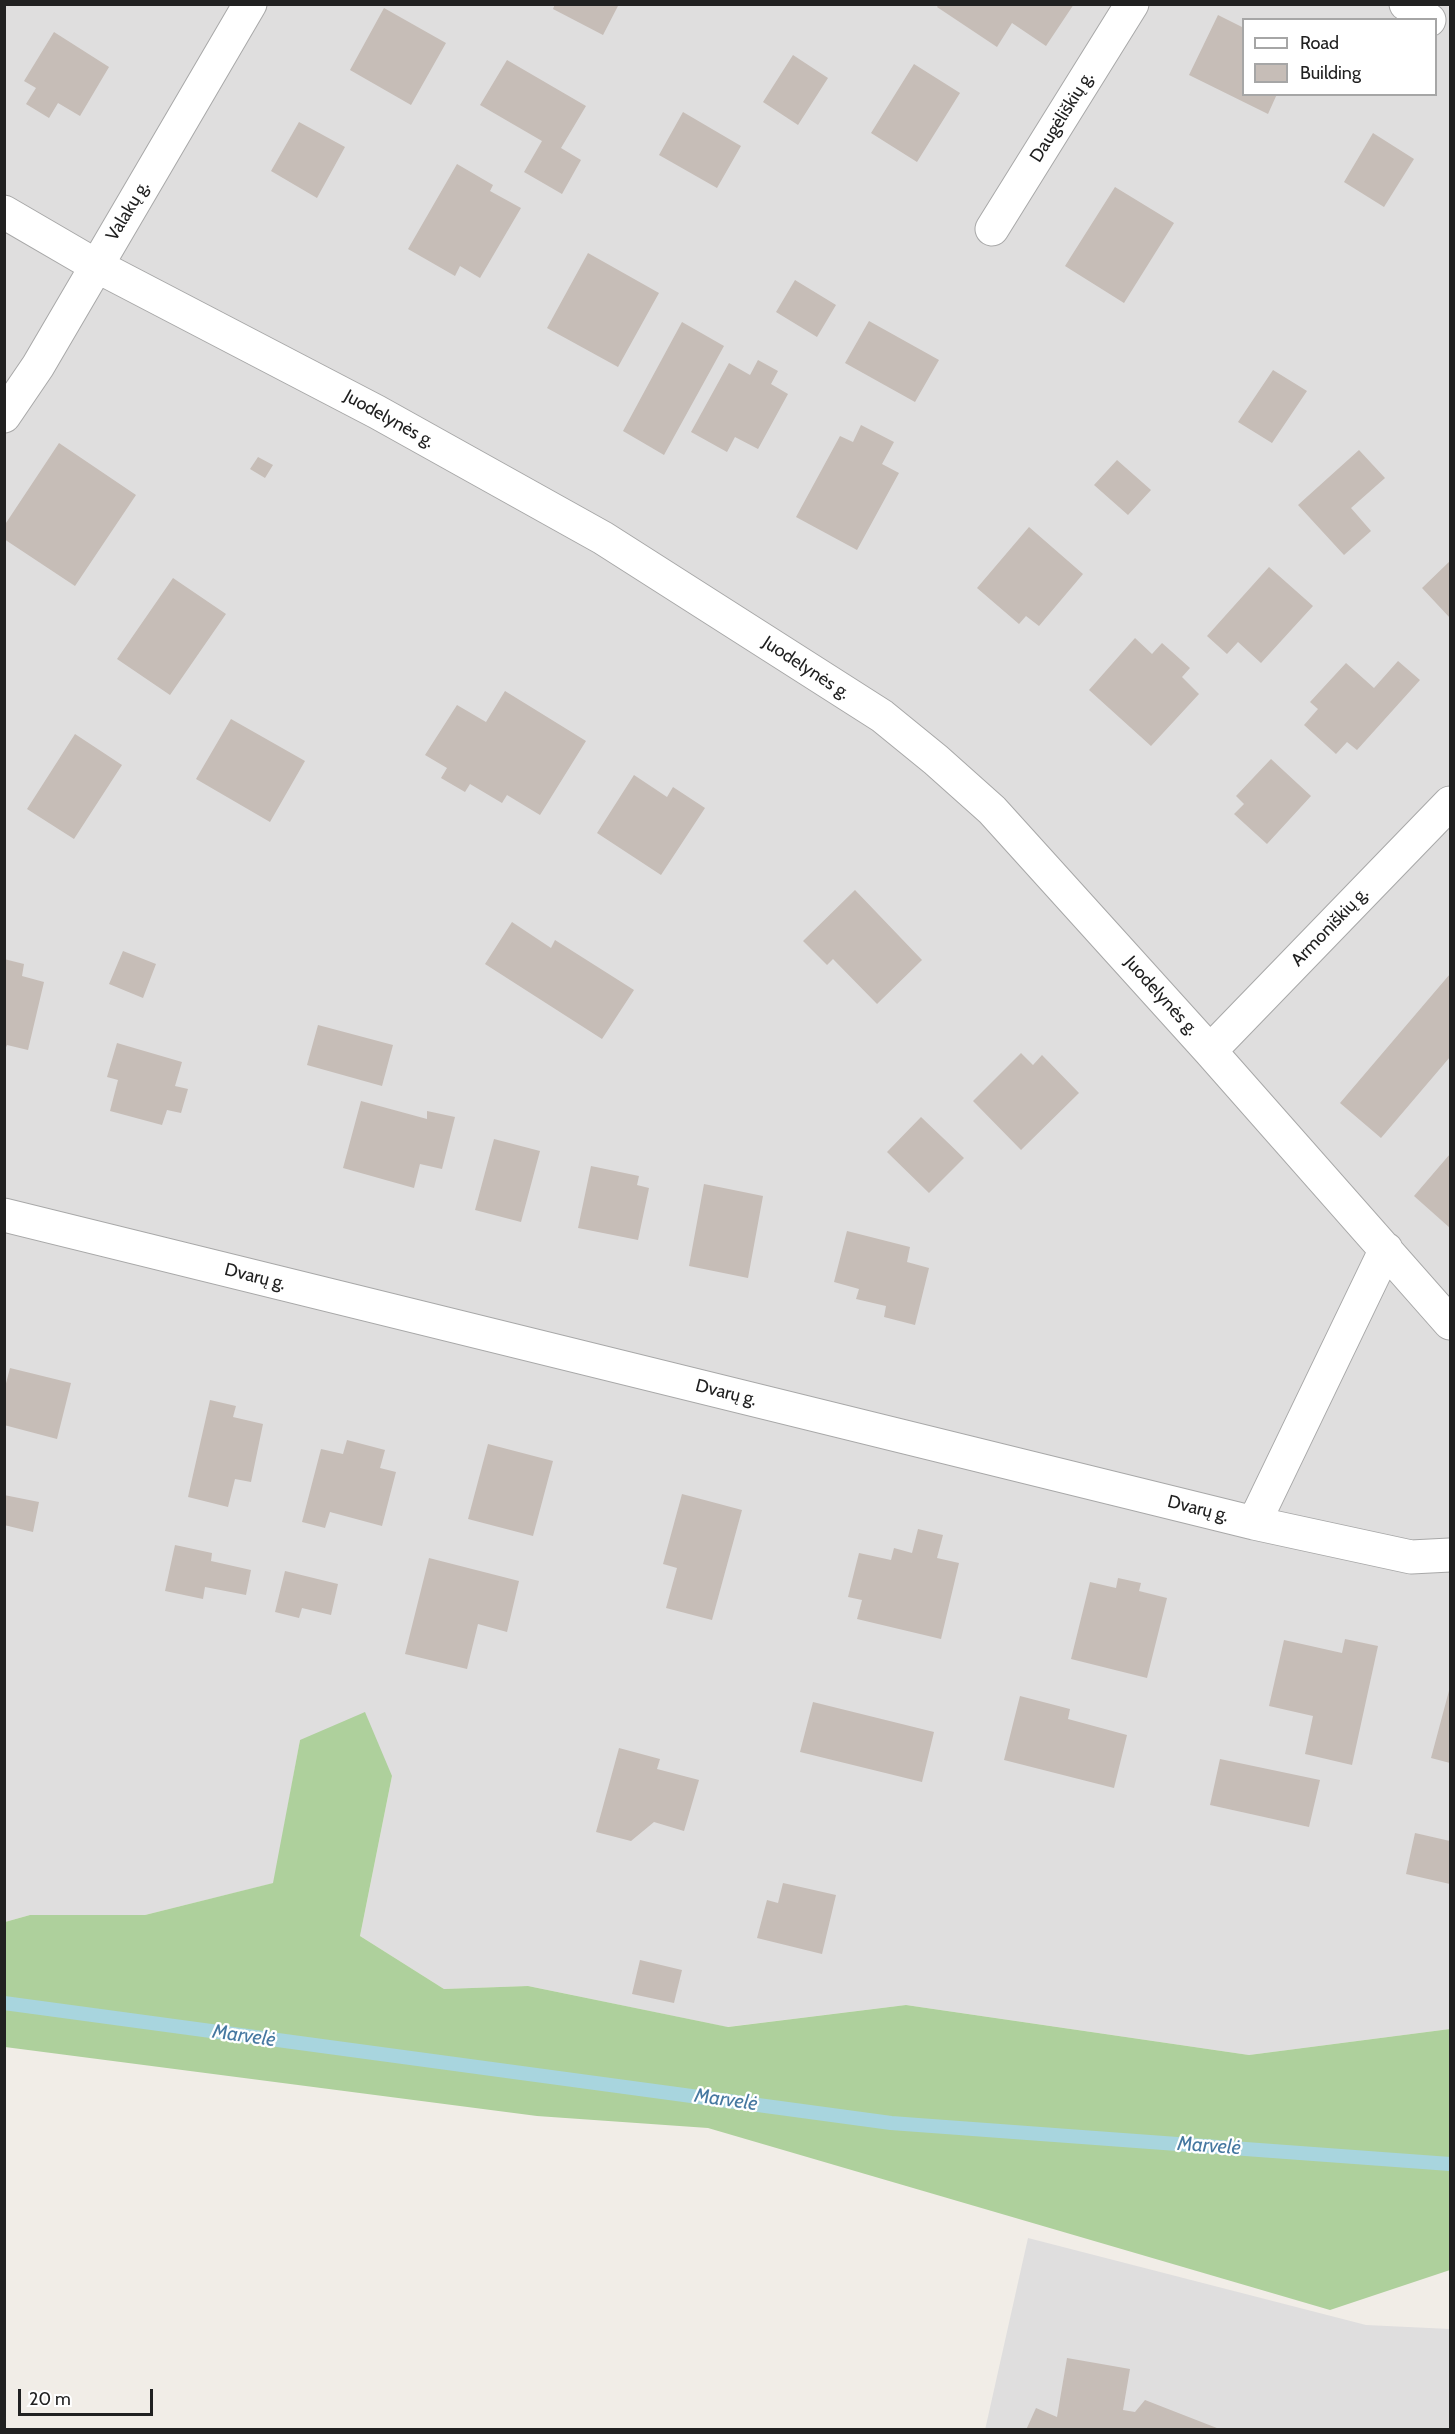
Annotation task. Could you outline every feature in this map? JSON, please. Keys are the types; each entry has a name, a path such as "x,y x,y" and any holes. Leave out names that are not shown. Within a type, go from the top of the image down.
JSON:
{"street":[{"name":"Valakų g.","path":"4,416 38,366 95,265 250,4"},
{"name":"Daugėliškių g.","path":"992,229 1132,4"},
{"path":"1406,4 1426,18"},
{"path":"1437,24 1450,33"},
{"name":"Juodelynės g.","path":"4,213 95,265 377,412 603,538 882,716 992,810 1210,1051 1450,1323"},
{"name":"Armoniškių g.","path":"1210,1051 1450,803"},
{"name":"Dvarų g.","path":"4,1215 1254,1523 1411,1557 1450,1555"},
{"path":"1254,1523 1386,1249"}],"shaded area":[{"path":"5,5 1450,5 1450,2029 1249,2055 906,2005 727,2027 528,1986 444,1989 360,1936 392,1776 300,1740 274,1883 145,1915 30,1915 5,1922"},
{"path":"1028,2238 1366,2325 1450,2329 1450,2429 985,2430"}],"green space":[{"path":"365,1712 392,1776 360,1936 444,1989 528,1986 728,2027 906,2005 1249,2055 1450,2029 1450,2270 1330,2310 708,2128 537,2116 5,2047 5,1922 30,1915 145,1915 273,1883 300,1740"}],"building":[{"path":"555,4 619,4 603,35 553,9"},
{"path":"939,4 1074,4 1046,46 1012,23 997,47 937,7"},
{"path":"384,8 446,43 411,105 350,70"},
{"path":"1218,15 1242,27 1242,96 1276,96 1268,114 1189,75"},
{"path":"54,32 109,67 80,116 58,103 49,118 26,104 36,88 24,81"},
{"path":"793,55 828,78 798,125 763,102"},
{"path":"507,60 586,106 561,148 581,160 562,194 524,172 542,141 480,105"},
{"path":"914,64 960,93 917,162 871,133"},
{"path":"683,112 741,146 717,188 659,155"},
{"path":"299,122 345,147 317,198 271,171"},
{"path":"1373,133 1414,159 1384,207 1344,182"},
{"path":"457,164 493,185 490,191 521,208 480,278 460,266 455,276 408,249"},
{"path":"1115,187 1174,223 1124,303 1065,266"},
{"path":"588,253 659,293 618,367 547,328"},
{"path":"795,280 836,305 817,337 776,312"},
{"path":"869,321 939,360 915,402 845,363"},
{"path":"682,322 724,346 664,455 623,431"},
{"path":"758,360 778,371 771,384 788,394 758,449 735,437 727,452 691,432 729,363 750,375"},
{"path":"1273,370 1307,391 1272,443 1238,422"},
{"path":"861,425 894,442 882,464 899,473 857,550 796,517 840,436 853,442"},
{"path":"59,443 136,495 75,586 4,539 4,526"},
{"path":"1359,450 1385,478 1351,508 1371,531 1344,555 1298,505"},
{"path":"258,457 273,465 265,478 250,469"},
{"path":"1117,460 1151,490 1128,515 1094,485"},
{"path":"1029,527 1083,574 1039,626 1026,616 1019,624 977,588"},
{"path":"1450,561 1450,618 1422,588"},
{"path":"1269,567 1313,606 1261,663 1238,642 1227,654 1207,636"},
{"path":"173,578 226,614 170,695 117,659"},
{"path":"1135,638 1152,654 1162,643 1190,668 1182,677 1199,694 1151,746 1089,690"},
{"path":"1398,661 1420,680 1357,750 1347,742 1336,754 1304,725 1318,709 1310,702 1346,663 1374,688"},
{"path":"505,691 586,741 540,815 507,795 502,803 470,784 465,792 441,778 447,768 425,755 457,705 486,722"},
{"path":"231,719 305,761 270,822 196,779"},
{"path":"75,734 122,765 74,839 27,809"},
{"path":"1271,759 1311,796 1267,844 1234,814 1244,804 1236,796"},
{"path":"634,775 667,797 673,787 705,808 661,875 597,833"},
{"path":"855,890 922,960 877,1004 833,959 827,965 803,941"},
{"path":"512,922 551,948 555,940 634,990 602,1039 485,964"},
{"path":"123,951 156,964 143,998 109,984"},
{"path":"4,959 24,964 22,976 44,982 28,1050 7,1045 4,1052"},
{"path":"1450,974 1450,1057 1381,1138 1340,1103"},
{"path":"318,1025 393,1045 382,1086 307,1065"},
{"path":"117,1043 182,1062 175,1086 188,1089 181,1113 167,1110 162,1125 110,1111 118,1080 107,1077"},
{"path":"1021,1053 1033,1065 1042,1055 1079,1093 1021,1150 973,1101"},
{"path":"361,1101 427,1119 427,1111 455,1117 442,1169 420,1164 414,1188 343,1168"},
{"path":"921,1117 964,1158 929,1193 887,1152"},
{"path":"494,1139 540,1151 521,1222 475,1210"},
{"path":"1450,1154 1450,1228 1414,1196"},
{"path":"591,1166 639,1176 637,1185 649,1188 638,1240 578,1228"},
{"path":"704,1184 763,1196 748,1278 689,1266"},
{"path":"847,1231 910,1247 907,1262 929,1268 915,1325 884,1317 886,1306 856,1299 859,1289 834,1282"},
{"path":"10,1368 71,1383 57,1439 4,1425 4,1391"},
{"path":"210,1400 236,1406 233,1417 263,1424 251,1482 235,1479 228,1507 188,1497"},
{"path":"347,1440 385,1450 380,1468 396,1472 382,1526 330,1512 325,1528 302,1522 321,1449 343,1454"},
{"path":"488,1444 553,1461 533,1536 468,1519"},
{"path":"682,1494 742,1510 712,1620 666,1608 677,1568 663,1564"},
{"path":"4,1495 39,1502 33,1532 4,1525"},
{"path":"918,1529 943,1535 937,1558 959,1563 941,1639 857,1619 862,1600 848,1597 859,1553 891,1560 894,1548 912,1553"},
{"path":"175,1545 212,1553 211,1561 251,1570 246,1595 205,1587 203,1599 165,1591"},
{"path":"429,1558 519,1581 507,1632 478,1624 467,1669 405,1654"},
{"path":"285,1571 338,1584 331,1615 302,1608 299,1618 275,1612"},
{"path":"1118,1578 1141,1583 1139,1591 1167,1598 1147,1678 1071,1659 1090,1582 1116,1588"},
{"path":"1345,1639 1378,1646 1352,1765 1305,1754 1313,1716 1269,1706 1284,1640 1342,1653"},
{"path":"1450,1687 1450,1763 1431,1758"},
{"path":"1020,1696 1070,1709 1068,1719 1127,1735 1114,1788 1004,1760"},
{"path":"813,1702 934,1732 922,1782 800,1752"},
{"path":"619,1748 660,1759 657,1769 699,1780 684,1831 654,1822 631,1841 596,1832"},
{"path":"1220,1759 1320,1780 1309,1827 1210,1805"},
{"path":"1415,1833 1450,1841 1450,1884 1406,1874"},
{"path":"783,1883 836,1895 822,1954 757,1938 767,1900 778,1903"},
{"path":"640,1960 682,1970 674,2003 632,1994"},
{"path":"1067,2358 1130,2369 1123,2410 1135,2412 1145,2400 1222,2430 1026,2430 1036,2408 1057,2417"}],"waterway":[{"name":"Marvelė","path":"4,2003 891,2123 1450,2164"}]}
